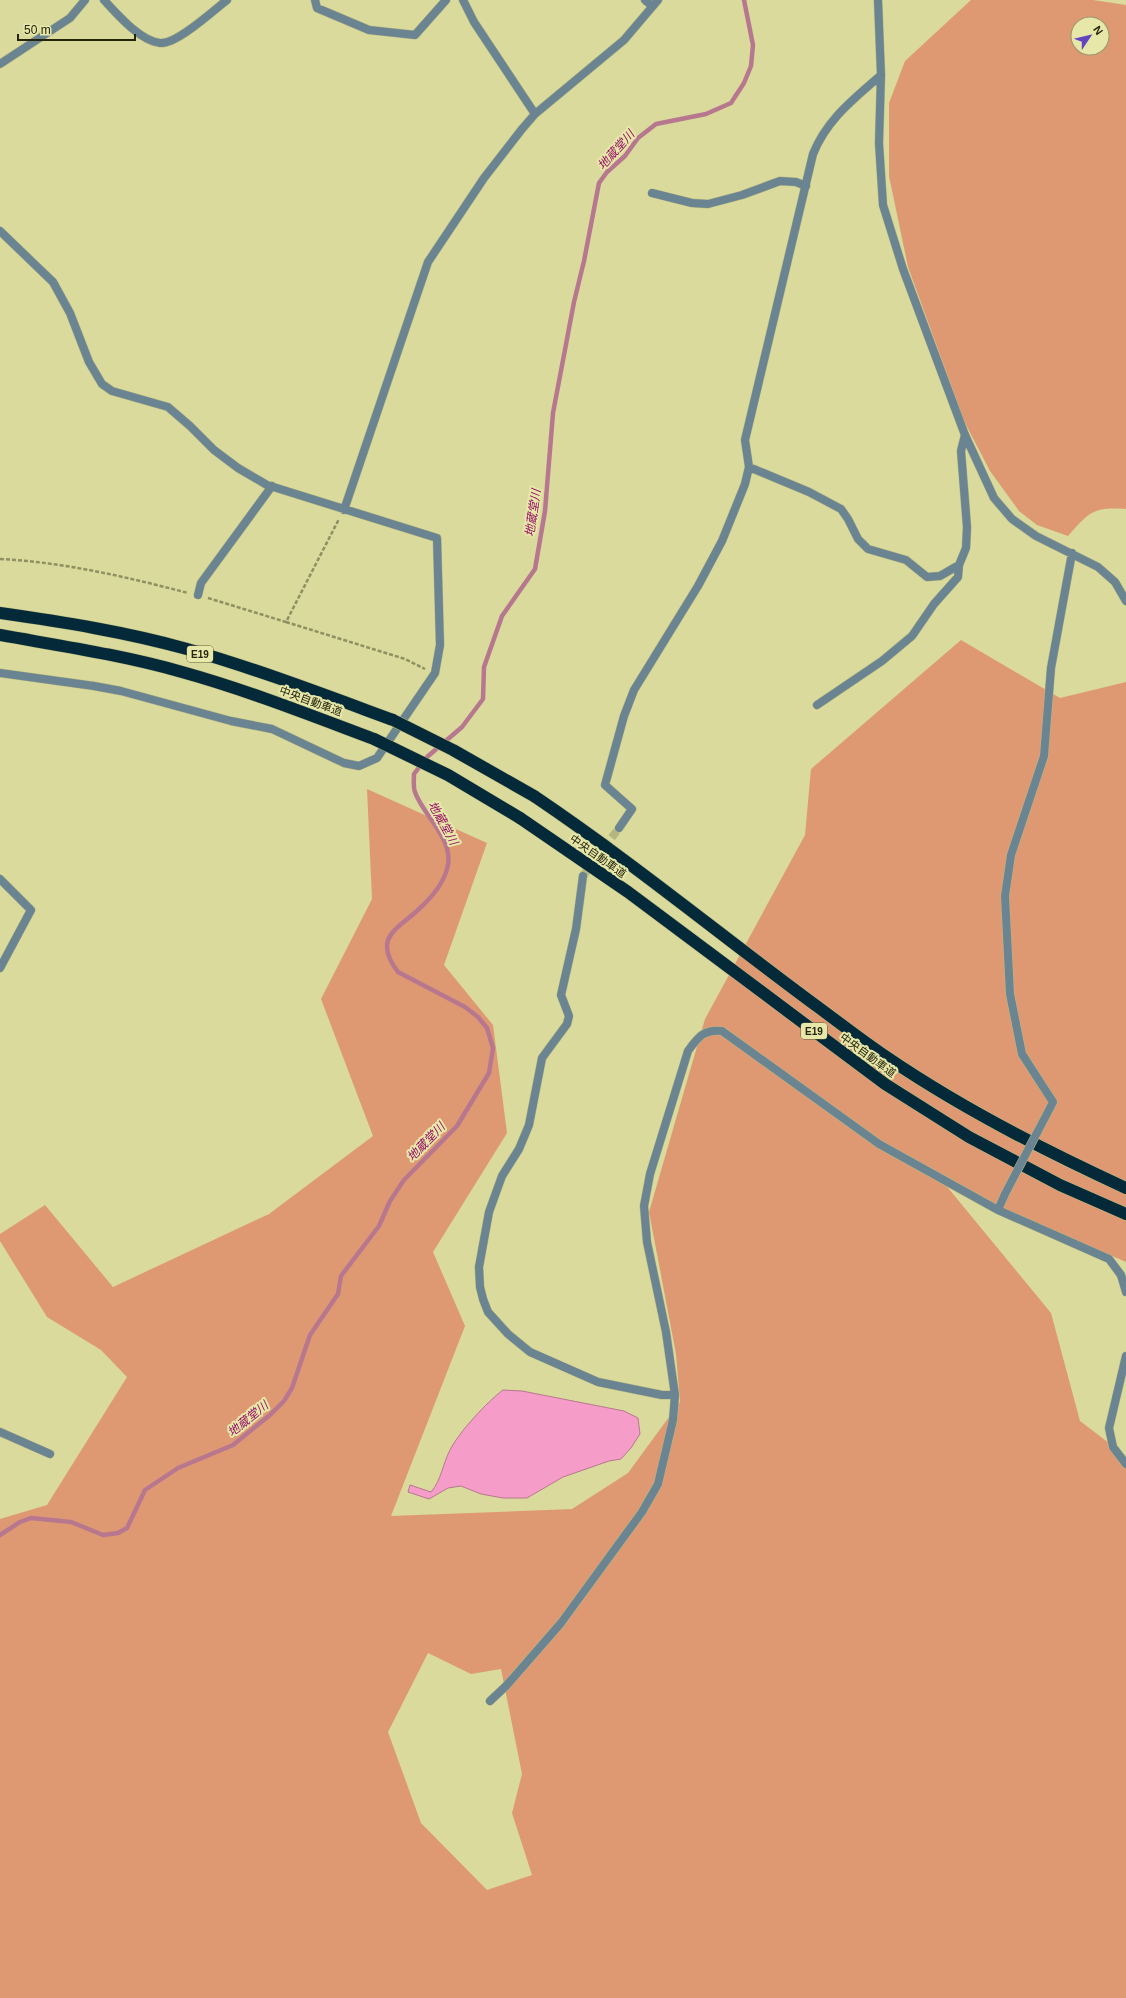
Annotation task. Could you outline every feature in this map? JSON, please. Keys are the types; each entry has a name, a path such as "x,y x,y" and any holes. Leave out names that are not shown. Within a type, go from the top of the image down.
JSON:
{"highway":[{"name":"中央自動車道","path":"0,614 105,630 186,649 289,682 393,720 453,750 534,796 581,827 887,1058 971,1111 1057,1157 1126,1188"},
{"name":"中央自動車道","path":"0,636 93,652 181,672 278,702 374,739 448,775 520,818 628,892 885,1084 970,1137 1060,1185 1126,1214"}],"street":[{"path":"0,64 70,18 85,0"},
{"path":"104,0 121,18 148,40 161,44 187,32 227,0"},
{"path":"316,0 317,8 368,30 415,35 446,0"},
{"path":"462,0 474,22 535,114"},
{"path":"645,0 652,6"},
{"path":"344,510 428,262 484,178 535,114 624,40 658,0"},
{"path":"878,0 882,75 879,142 883,205 903,269 965,436 994,498 1012,519 1036,536 1098,567 1115,582 1126,601"},
{"path":"619,828 632,809 605,785 624,716 634,690 698,586 722,541 744,484 749,467 745,440 813,154 820,137 831,122 882,75"},
{"path":"652,192 692,203 708,204 742,195 780,181 796,182 806,186"},
{"path":"0,231 53,282 70,314 89,362 102,384 112,392 168,407 214,450 238,468 272,486 344,510 437,538 440,645 434,673 377,758 359,766 344,763 272,729 231,722 121,691 0,672"},
{"path":"818,705 882,661 912,636 934,604 958,577 959,565 966,548 961,452 965,436"},
{"path":"749,467 809,492 841,509 858,539 868,549 906,560 927,577 940,576 959,565"},
{"path":"198,595 201,583 272,486"},
{"path":"998,1210 1004,1194 1053,1102 1022,1054 1010,994 1005,896 1011,855 1044,756 1051,668 1072,553"},
{"path":"583,876 576,929 562,995 570,1016 567,1024 542,1058 529,1125 519,1149 502,1176 489,1212 479,1268 480,1287 488,1312 508,1334 530,1352 598,1382 662,1395 676,1395"},
{"path":"0,879 31,910 0,968"},
{"path":"490,1701 506,1686 561,1623 642,1512 658,1484 674,1420 676,1395 666,1332 647,1242 644,1206 650,1174 688,1051 698,1036 714,1030 722,1031 879,1144 998,1210 1109,1259 1121,1275 1126,1292"},
{"path":"1126,1356 1109,1428 1113,1447 1126,1464"},
{"path":"0,1432 50,1454"}],"path":[{"path":"286,622 404,659 434,673"}],"shaded area":[{"path":"971,0 1093,0 1126,5 1126,509 1106,509 1092,513 1087,516 1068,536 1037,525 1019,511 990,471 964,421 908,267 889,176 889,103 905,61"},
{"path":"961,640 1060,698 1126,682 1126,1262 944,1183 1051,1313 1080,1421 1126,1456 1126,1998 0,1998 0,1519 47,1505 127,1377 101,1350 47,1317 0,1241 0,1234 45,1205 113,1287 269,1214 373,1136 321,999 372,899 367,789 487,843 444,965 493,1025 507,1133 433,1252 465,1326 391,1516 572,1509 628,1473 680,1402 676,1354 649,1212 705,1019 805,835 811,769","holes":["428,1653 471,1674 501,1669 522,1774 512,1813 532,1875 487,1890 421,1823 388,1732"]},
{"path":"503,1390 522,1391 624,1411 638,1418 640,1434 631,1448 621,1459 609,1461 563,1477 527,1498 503,1498 481,1494 461,1486 448,1488 429,1499 408,1492 410,1485 431,1492 440,1477 454,1443 467,1426 496,1395"}],"waterway":[{"name":"地蔵堂川","path":"0,1535 20,1522 31,1518 71,1522 103,1535 118,1533 127,1528 145,1490 178,1468 233,1445 270,1415 284,1401 292,1388 310,1335 338,1294 341,1276 379,1226 390,1201 404,1180 457,1126 489,1073 493,1048 487,1028 478,1017 465,1007 398,972 387,950 387,942 390,935 419,909 440,885 445,875 449,858 443,838 419,801 415,792 414,774 427,757 462,727 483,699 484,667 502,616 535,569 545,511 553,413 599,183 607,172 625,156 638,138 656,124 706,114 731,103 744,83 751,66 753,45 744,0"}],"tunnel":[{"path":"583,876 619,828"}]}
